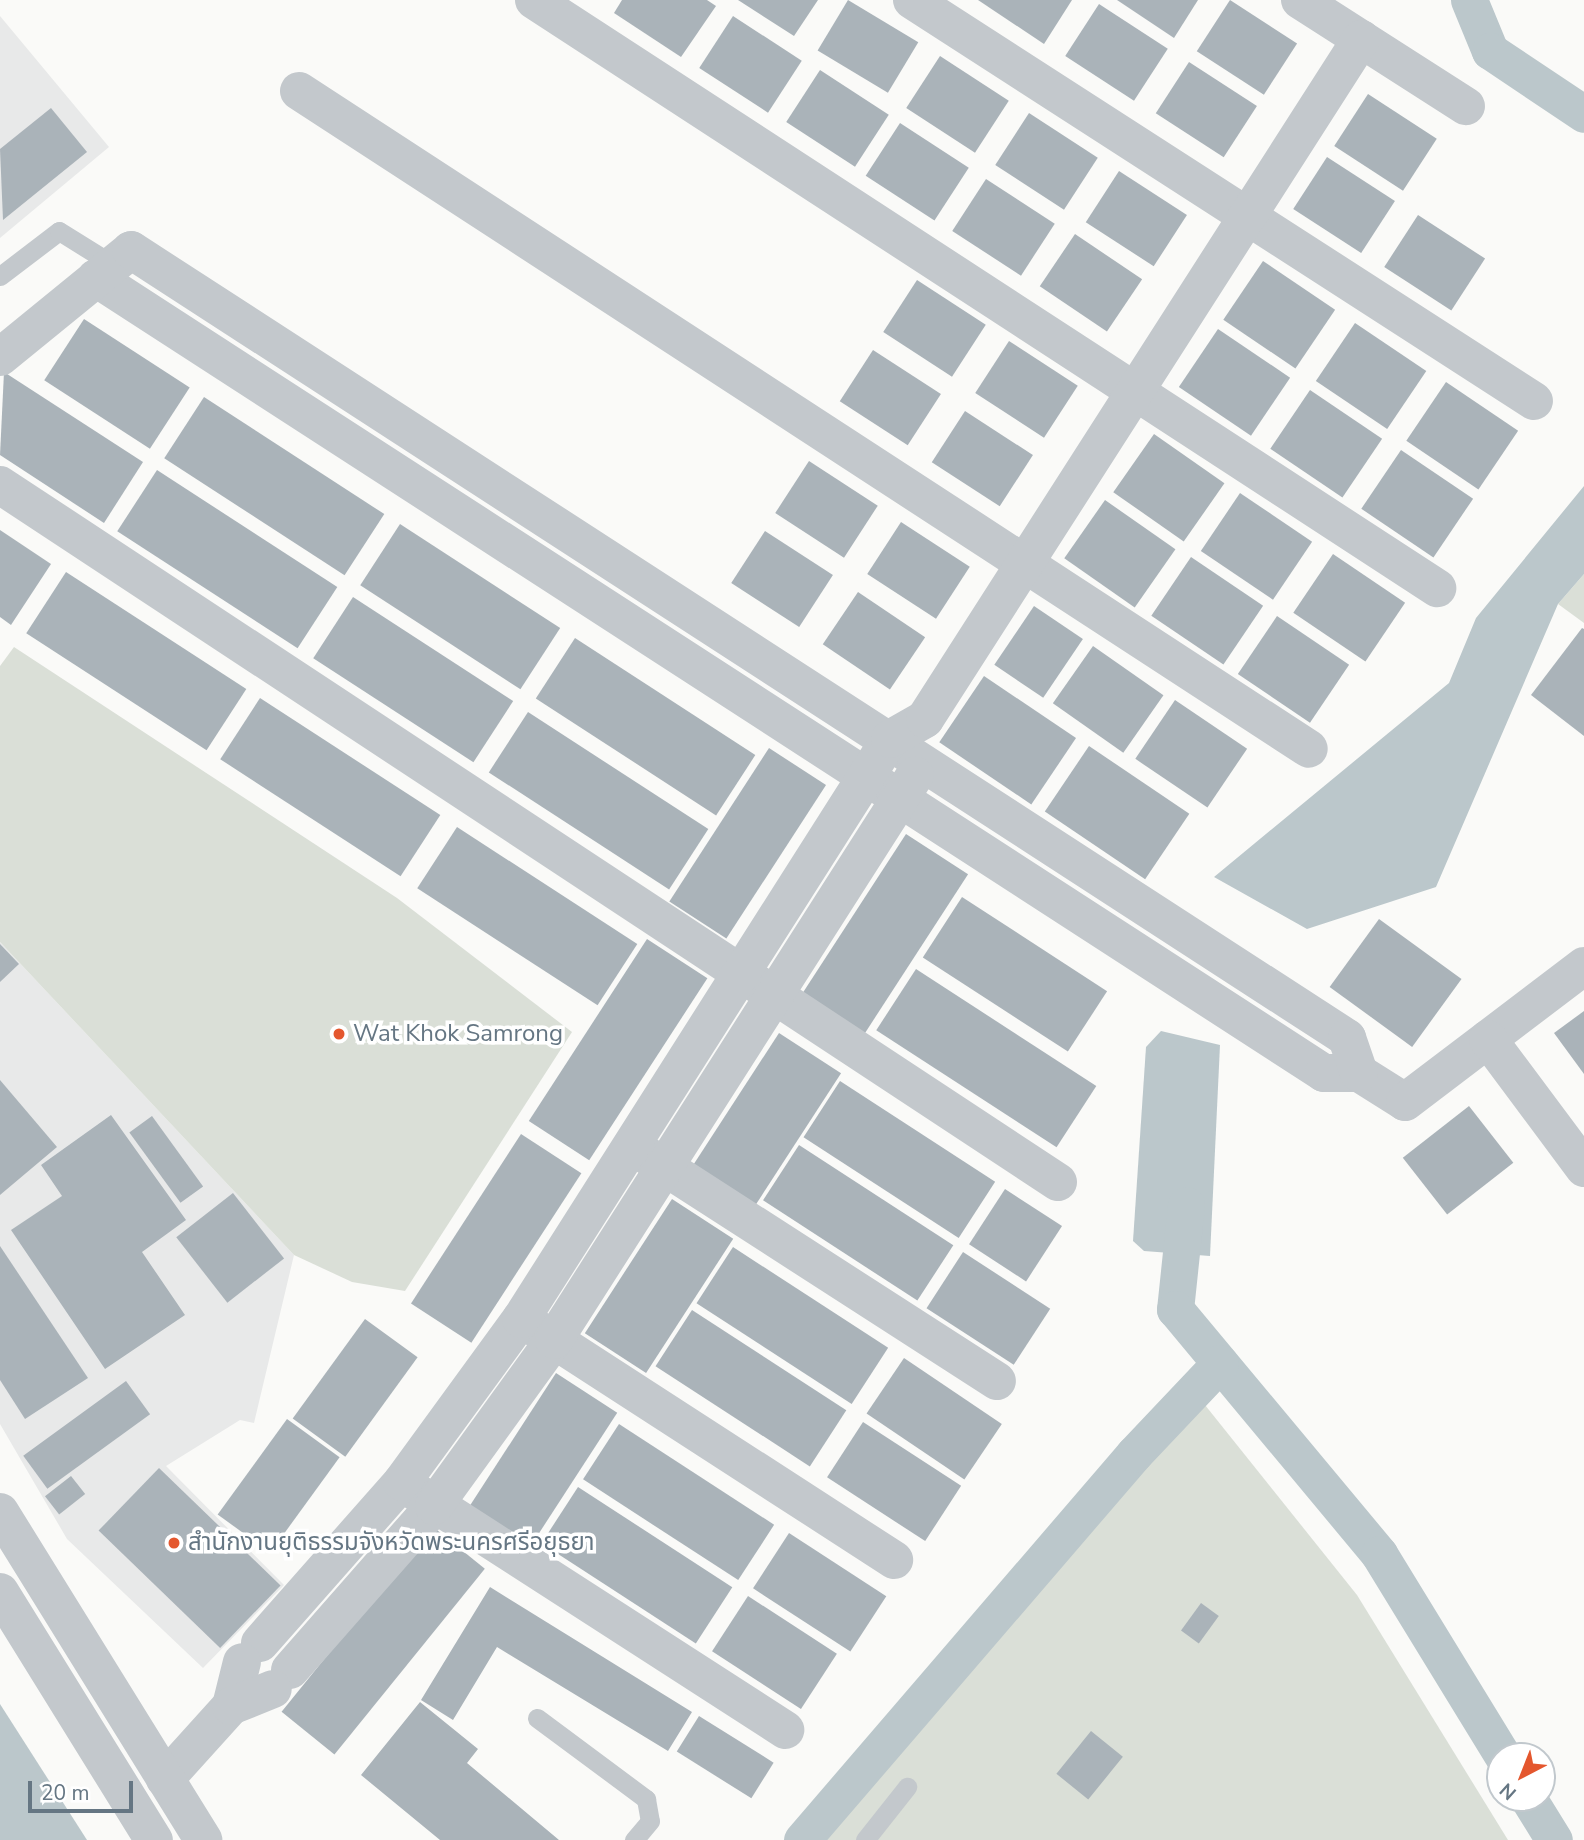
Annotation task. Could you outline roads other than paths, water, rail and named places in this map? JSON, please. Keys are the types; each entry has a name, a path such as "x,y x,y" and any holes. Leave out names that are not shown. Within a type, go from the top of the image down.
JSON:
{"street":[{"path":"534,0 1437,588"},
{"path":"912,0 1534,401"},
{"path":"1300,0 1466,106"},
{"path":"231,1706 251,1652 402,1482 521,1319 890,739 925,719 1361,39"},
{"path":"299,91 1309,749"},
{"path":"0,357 131,250 924,761 1347,1038 1359,1073"},
{"path":"104,271 249,376 901,796 1324,1073 1359,1073 1405,1102 1584,967"},
{"path":"249,376 272,341"},
{"path":"343,437 366,401"},
{"path":"442,500 464,465"},
{"path":"0,485 1058,1182"},
{"path":"533,559 555,524"},
{"path":"623,617 646,581"},
{"path":"719,679 741,643"},
{"path":"165,1779 231,1706 281,1679 434,1506 554,1340 924,761 925,719"},
{"path":"987,852 1010,817"},
{"path":"1054,896 1076,860"},
{"path":"796,887 830,908"},
{"path":"1120,939 1142,904"},
{"path":"1199,992 1222,956"},
{"path":"1270,1038 1293,1003"},
{"path":"1488,1039 1584,1168"},
{"path":"684,1063 717,1084"},
{"path":"631,1145 997,1381"},
{"path":"575,1233 609,1255"},
{"path":"521,1319 894,1560"},
{"path":"462,1399 494,1423"},
{"path":"402,1482 434,1506 785,1730"},
{"path":"0,1512 203,1840"},
{"path":"339,1554 368,1580"},
{"path":"0,1592 154,1840"}],"lane":[{"path":"0,276 59,231 104,271"},
{"path":"537,1718 646,1799 650,1821 634,1840"},
{"path":"865,1840 907,1787"}],"waterway":[{"path":"1469,0 1490,51 1584,114"},
{"path":"1186,1205 1175,1309 1379,1554 1494,1742"},
{"path":"802,1840 1134,1454 1220,1363"},
{"path":"1537,1812 1554,1840"}],"place":[{"name":"Wat Khok Samrong","path":"339,1034"},
{"name":"สำนักงานยุติธรรมจังหวัดพระนครศรีอยุธยา","path":"174,1543"}]}
